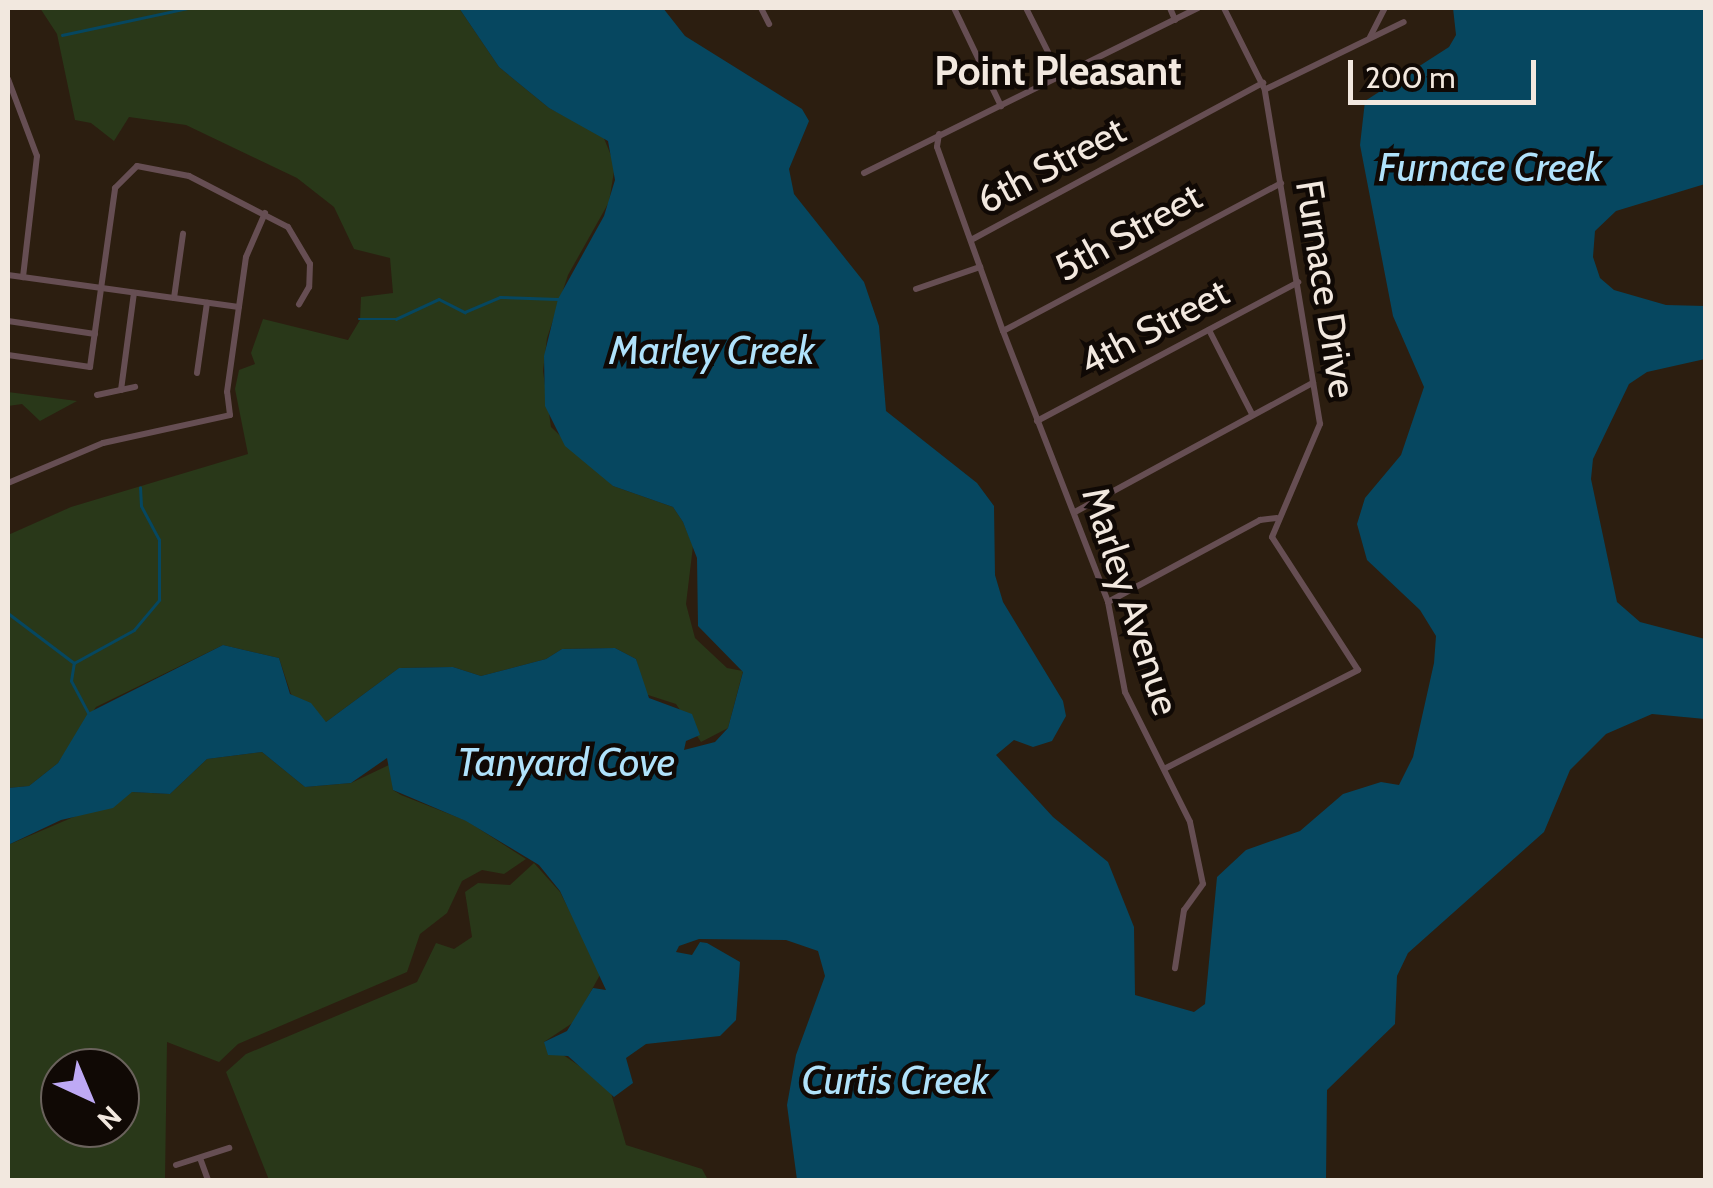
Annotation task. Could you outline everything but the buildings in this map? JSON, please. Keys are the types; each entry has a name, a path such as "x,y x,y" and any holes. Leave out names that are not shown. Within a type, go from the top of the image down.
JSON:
{"street":[{"path":"762,8 770,24"},
{"path":"954,8 1001,106"},
{"path":"1026,8 1061,78"},
{"path":"1170,8 1175,20"},
{"path":"864,173 1198,8"},
{"name":"Furnace Drive","path":"1224,8 1264,86 1319,432 1278,518"},
{"path":"1370,38 1384,8"},
{"name":"6th Street","path":"970,240 1264,86 1404,22"},
{"path":"8,79 37,156 23,277"},
{"name":"Marley Avenue","path":"939,134 936,147 1108,602 1125,692 1190,822 1204,884 1184,910 1174,968"},
{"path":"8,355 90,367 116,188 132,168 178,172 288,227 306,250 310,280 299,304"},
{"name":"5th Street","path":"1003,331 1281,183"},
{"path":"8,483 92,446 230,415 247,251 265,213"},
{"path":"174,298 183,234"},
{"path":"916,289 980,267"},
{"path":"8,275 239,307"},
{"name":"4th Street","path":"1037,421 1298,282"},
{"path":"121,390 134,293"},
{"path":"196,373 207,303"},
{"path":"8,321 95,334"},
{"path":"1210,330 1252,414"},
{"path":"1075,512 1313,382"},
{"path":"97,395 135,387"},
{"path":"1108,602 1260,520 1278,518 1276,550 1357,672 1164,769"},
{"path":"176,1166 229,1148"},
{"path":"200,1158 208,1180"}],"green space":[{"path":"40,8 459,8 499,67 549,108 603,136 615,165 609,202 568,275 547,338 543,371 551,427 613,486 673,507 683,522 693,546 686,604 695,638 727,668 743,671 728,728 701,742 676,704 645,694 636,659 615,648 562,649 546,659 481,676 453,667 399,668 326,722 291,694 279,658 223,645 96,707 58,763 29,786 8,788 8,535 71,507 248,454 235,389 239,370 255,364 251,353 263,319 348,340 360,320 361,297 393,293 390,258 354,249 334,207 297,178 186,125 129,117 114,141 91,123 75,120 57,34"},
{"path":"8,392 77,401 40,421 22,404 8,406"},
{"path":"262,752 305,787 351,783 391,764 393,790 467,821 526,859 504,874 482,870 462,881 447,913 420,934 407,972 238,1044 219,1062 167,1042 165,1180 8,1180 8,845 132,792 170,794 207,759"},
{"path":"534,863 560,892 601,973 574,1022 544,1042 609,1086 626,1145 702,1169 708,1180 269,1180 226,1072 246,1054 417,982 436,943 454,949 472,937 465,892 478,883 510,885"}],"water":[{"path":"459,8 663,8 685,36 802,109 809,121 789,169 794,194 864,282 879,326 886,411 977,483 994,506 995,575 1003,602 1063,701 1066,716 1052,741 1033,747 1014,740 996,755 1053,817 1108,862 1134,927 1135,995 1194,1012 1205,1004 1217,877 1246,850 1300,831 1343,794 1381,782 1399,785 1413,757 1434,663 1436,636 1420,610 1367,560 1357,524 1365,498 1401,455 1424,387 1393,316 1360,145 1365,101 1449,47 1456,35 1453,8 1705,8 1705,184 1616,211 1595,231 1593,257 1600,278 1614,290 1666,305 1705,306 1705,359 1647,372 1629,384 1593,459 1591,479 1617,602 1640,622 1705,639 1705,719 1652,714 1606,734 1570,770 1544,832 1408,953 1397,976 1395,1024 1327,1090 1326,1180 797,1180 787,1105 796,1055 825,976 818,951 786,940 699,939 679,946 676,952 692,955 700,942 707,943 740,962 736,1020 720,1036 646,1044 626,1058 633,1083 614,1097 568,1056 548,1055 544,1042 567,1031 593,988 606,990 560,891 539,865 466,821 393,790 387,758 351,783 305,787 262,752 207,759 170,794 132,792 113,808 61,820 8,845 8,788 29,786 58,763 88,713 223,645 279,658 290,694 311,703 326,722 399,668 453,667 481,676 546,659 562,649 615,648 636,659 649,698 692,714 700,735 686,741 684,750 715,742 728,728 743,672 698,626 697,558 683,522 673,507 613,486 565,446 545,406 544,356 558,299 604,216 615,180 608,141 549,108 499,67"}],"waterway":[{"path":"62,35 188,8"},
{"path":"359,319 396,319 439,299 465,312 500,297 558,299"},
{"path":"88,713 71,681 74,663 134,630 159,600 159,540 141,506 140,488"},
{"path":"8,613 74,663"}],"district":[{"name":"Point Pleasant","path":"1058,71"}],"water label":[{"name":"Furnace Creek","path":"1490,167"},
{"name":"Marley Creek","path":"712,350"},
{"name":"Tanyard Cove","path":"566,762"},
{"name":"Curtis Creek","path":"895,1080"}]}
